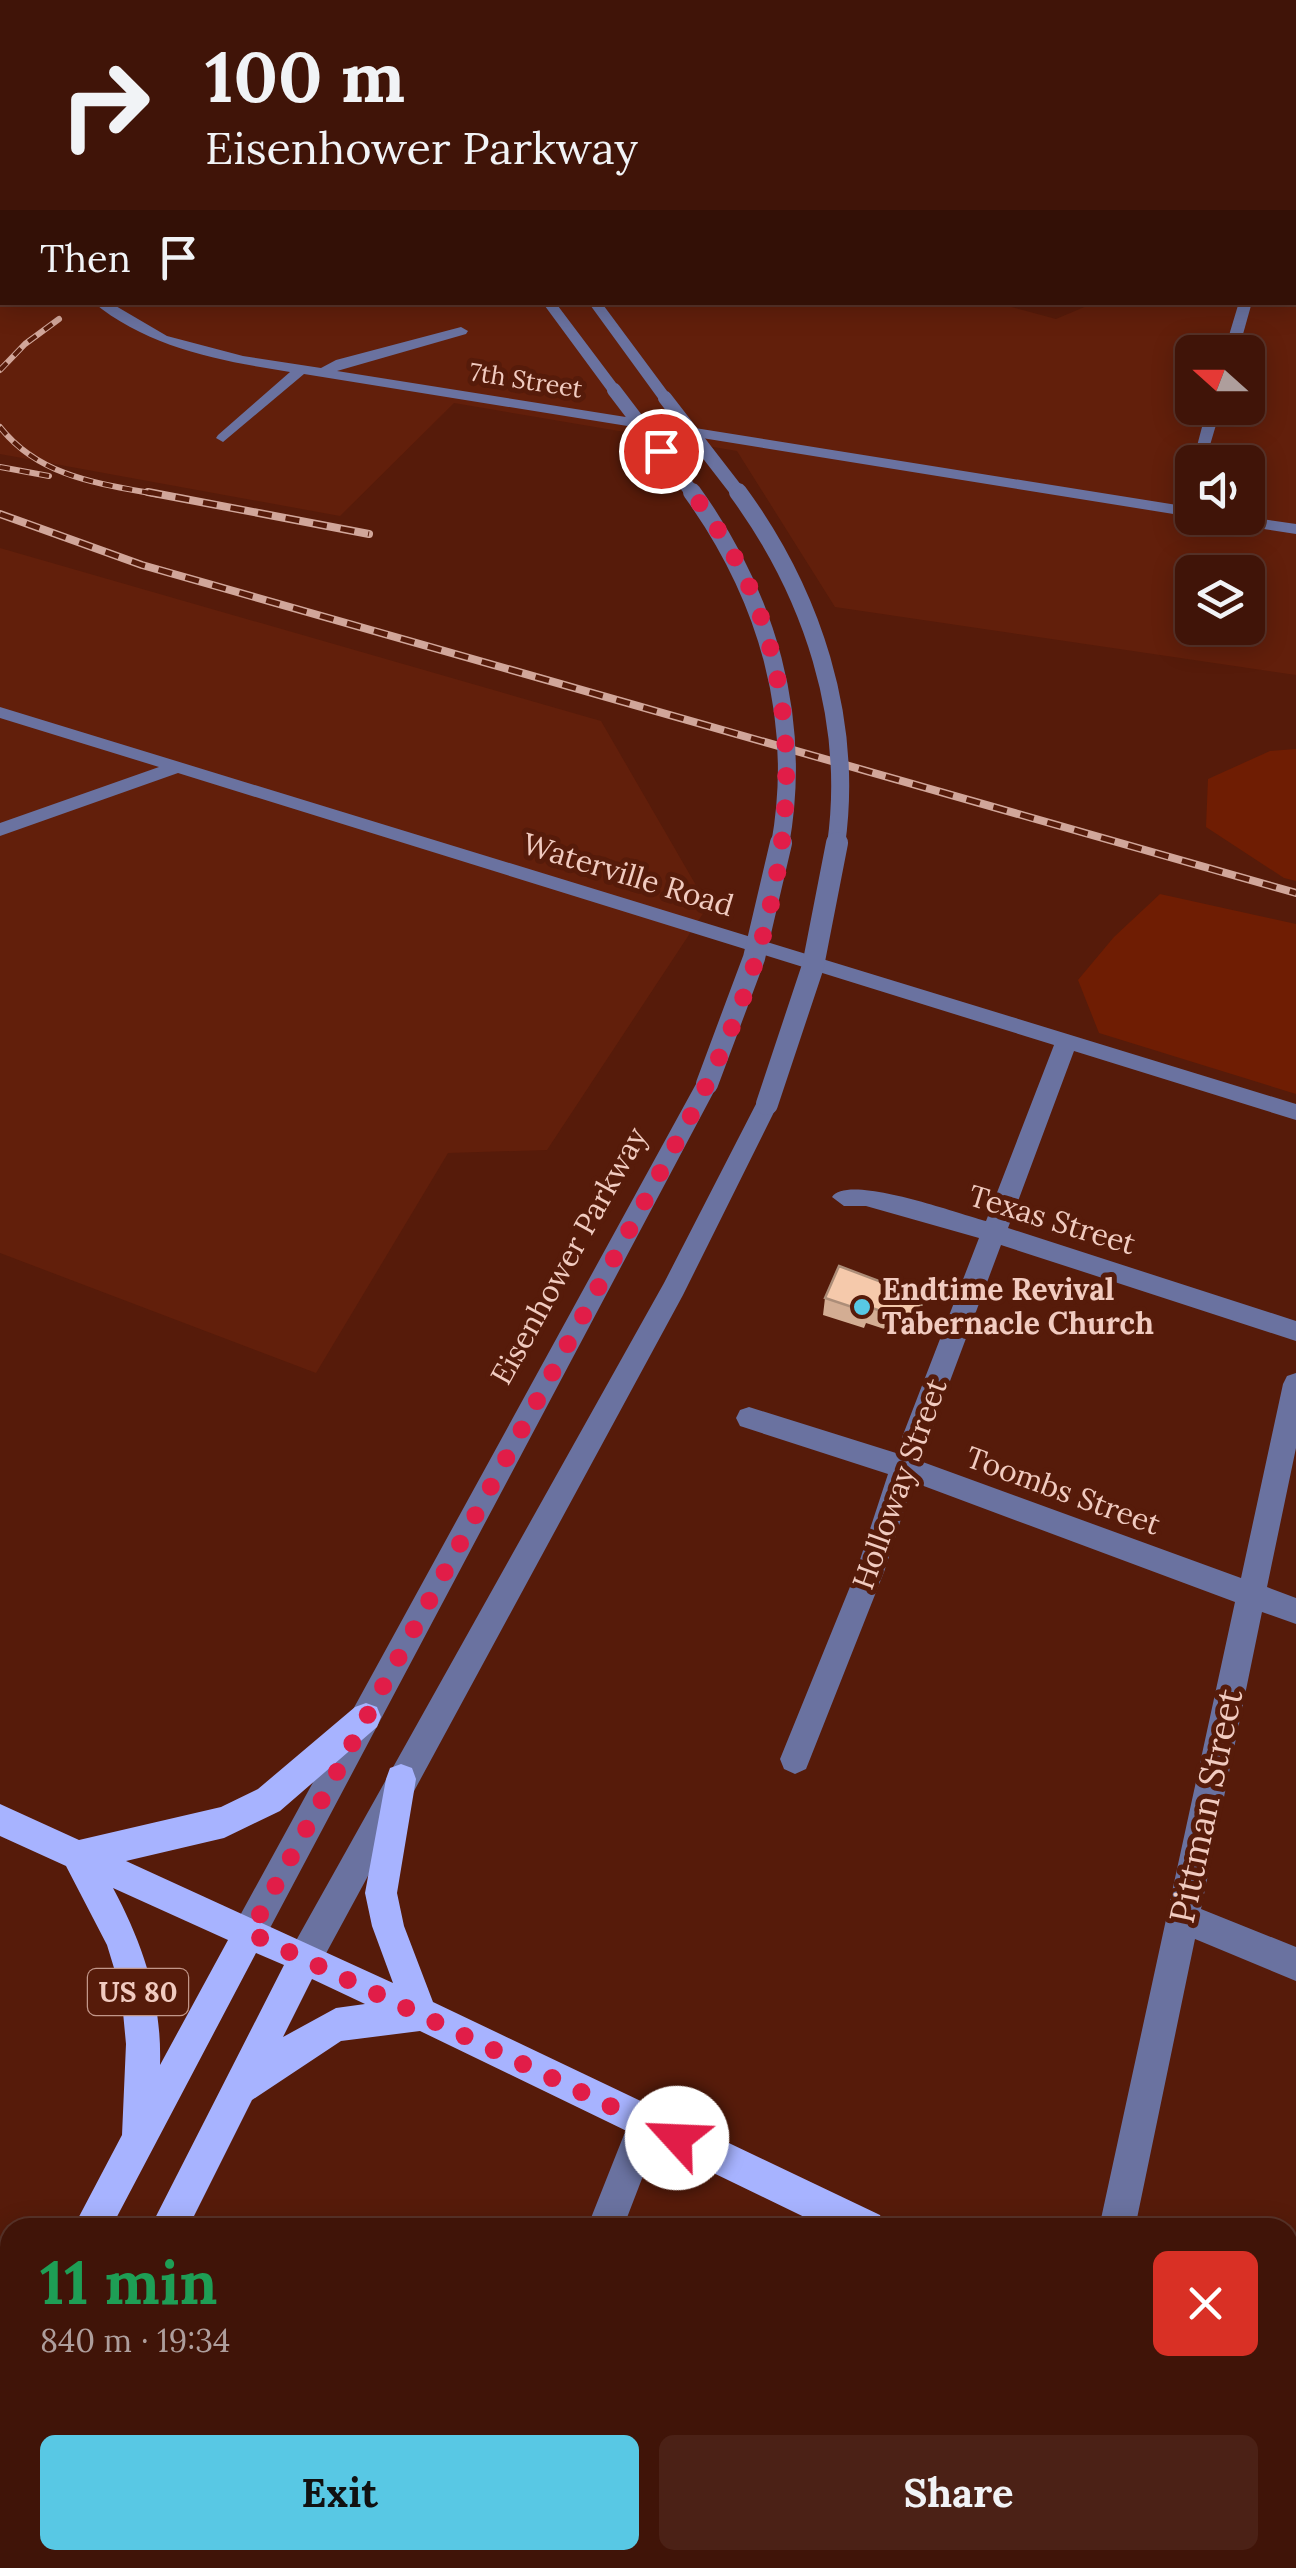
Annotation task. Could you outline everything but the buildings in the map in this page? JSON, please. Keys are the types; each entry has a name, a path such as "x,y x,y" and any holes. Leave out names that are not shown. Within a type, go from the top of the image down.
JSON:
{"main road":[{"path":"78,1856 224,1822 270,1800 366,1717"},
{"path":"401,1779 381,1893 388,1926 421,2014"},
{"path":"0,1820 305,1958 847,2218"},
{"name":"US 80","path":"78,1856 115,1923 139,1994 142,2034 138,2140"},
{"name":"Eisenhower Parkway","path":"96,2218 250,1933"},
{"path":"173,2218 305,1958"},
{"path":"236,2092 276,2060 336,2026 421,2014"}],"street":[{"name":"7th Street","path":"103,305 145,331 186,347 302,370 1175,510"},
{"name":"Eisenhower Parkway","path":"250,1933 707,1084 753,970 780,870 787,793 784,712 767,636 742,572 708,515 550,305"},
{"path":"305,1958 674,1288 766,1104 804,1007 834,882 841,791 834,710 818,644 780,557 745,502 596,305"},
{"path":"1236,335 1245,305"},
{"path":"323,373 341,363 461,331"},
{"path":"222,438 302,370"},
{"path":"1265,524 1296,529"},
{"name":"Waterville Road","path":"0,712 1296,1112"},
{"path":"0,830 181,766"},
{"name":"Holloway Street","path":"795,1758 870,1572 904,1468 1067,1041"},
{"name":"Texas Street","path":"844,1197 866,1197 994,1233 1296,1331"},
{"name":"Pittman Street","path":"1119,2218 1296,1384"},
{"name":"Toombs Street","path":"749,1418 904,1468 1296,1612"},
{"path":"1182,1917 1296,1964"},
{"path":"609,2218 645,2124"}],"shaded area":[{"path":"0,305 1004,305 1056,319 1089,305 1296,305 1296,675 835,607 737,451 454,403 340,516 0,454"},
{"path":"0,548 601,721 708,906 547,1150 448,1153 316,1373 0,1253"},
{"path":"1296,749 1296,881 1284,878 1206,827 1208,779 1270,751"},
{"path":"1160,894 1296,924 1296,1094 1099,1033 1078,980 1114,937"}],"railway":[{"path":"0,370 25,344 59,319"},
{"path":"0,427 34,458 53,468 95,482 161,495"},
{"path":"0,467 49,476"},
{"path":"148,492 369,534"},
{"path":"0,514 142,565 1296,893"}],"place":[{"name":"Endtime Revival Tabernacle Church","path":"862,1307"}],"route":[{"path":"661,451 716,526 742,572 767,636 778,680 786,737 787,793 780,870 770,914 743,1000 694,1110 250,1933 677,2138"}]}
